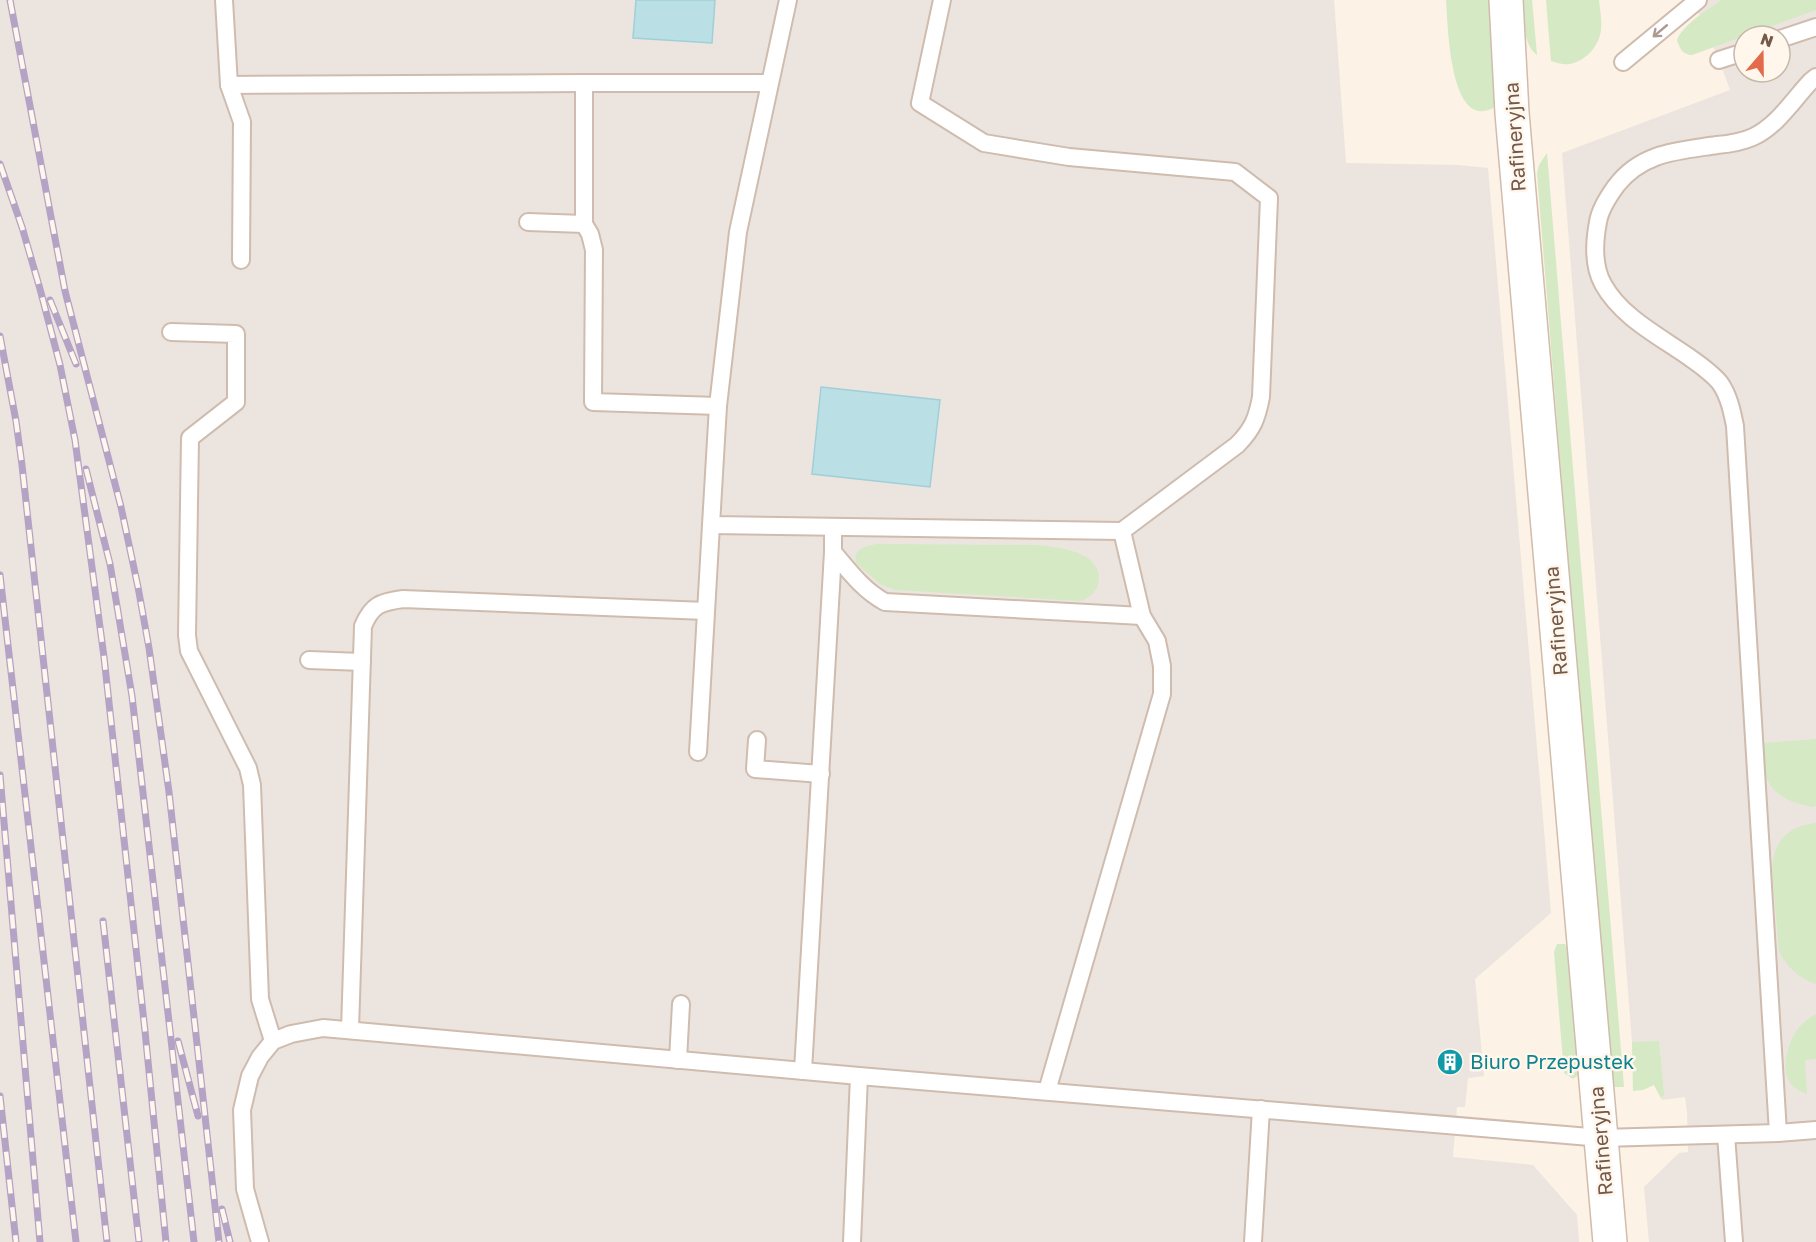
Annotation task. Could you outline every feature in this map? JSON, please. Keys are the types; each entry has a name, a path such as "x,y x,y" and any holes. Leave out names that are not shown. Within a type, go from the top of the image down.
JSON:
{"street":[{"name":"Rafineryjna","path":"1506,0 1512,112 1610,1242"}],"lane":[{"path":"224,0 229,85 242,122 241,260"},
{"path":"698,752 718,406 738,232 788,0"},
{"path":"711,525 1122,531 1238,445 1248,434 1257,416 1261,397 1269,198 1234,172 1069,156 984,143 920,103 942,0"},
{"path":"1623,62 1698,0"},
{"path":"1792,35 1816,27"},
{"path":"1719,60 1732,56"},
{"path":"1778,1133 1736,426 1730,403 1719,382 1702,366 1623,311 1610,296 1601,281 1594,239 1598,218 1607,198 1623,177 1642,162 1666,153 1751,138 1767,129 1816,77"},
{"path":"584,83 584,224 590,234 594,250 593,402 718,406"},
{"path":"229,85 769,83"},
{"path":"528,222 584,224"},
{"path":"171,332 236,334 236,402 190,438 186,635 189,651 248,768 252,785 260,999 273,1041"},
{"path":"803,1071 834,526"},
{"path":"1047,1091 1162,694 1162,666 1157,641 1142,616 1122,531"},
{"path":"833,552 857,581 874,596 885,602 1142,616"},
{"path":"350,1030 363,626 375,606 387,601 403,599 706,611"},
{"path":"309,660 362,662"},
{"path":"757,740 755,769 820,774"},
{"path":"678,1060 681,1004"},
{"path":"260,1242 245,1189 242,1110 250,1076 273,1041 291,1034 323,1028 859,1076 1602,1138 1816,1130"},
{"path":"852,1242 859,1076"},
{"path":"1253,1242 1261,1109"},
{"path":"1726,1135 1734,1242"}],"shaded area":[{"path":"0,0 1334,0 1346,163 1458,165 1488,168 1551,913 1475,979 1484,1076 1468,1078 1465,1107 1457,1107 1453,1157 1533,1165 1577,1215 1579,1242 0,1242"},
{"path":"1693,0 1816,0 1816,1242 1649,1242 1644,1187 1679,1153 1688,1152 1687,1112 1685,1097 1662,1100 1632,1042 1562,153 1730,90"}],"green space":[{"path":"1446,0 1489,0 1498,105 1482,111 1469,106 1461,93 1454,74 1450,52"},
{"path":"1523,0 1532,0 1537,55 1526,37"},
{"path":"1546,0 1599,0 1600,35 1595,46 1581,60 1568,64 1551,61"},
{"path":"1721,0 1816,0 1816,10 1777,24 1732,24 1732,40 1692,55 1683,52 1677,40 1680,34"},
{"path":"1547,153 1624,1087 1615,1087 1610,1078 1537,173"},
{"path":"876,544 1057,547 1088,558 1099,573 1098,584 1092,594 1081,601 895,590 880,584 856,563 858,552"},
{"path":"1816,739 1816,806 1813,807 1790,801 1772,787 1765,773 1763,743"},
{"path":"1816,823 1816,984 1804,979 1794,971 1779,951 1772,870 1775,851 1784,837 1797,828"},
{"path":"1557,944 1565,944 1569,951 1578,1075 1573,1079 1564,1073 1554,952"},
{"path":"1816,1014 1816,1059 1805,1060 1807,1094 1797,1089 1787,1078 1786,1062 1789,1045 1797,1031"},
{"path":"1659,1041 1664,1095 1661,1098 1654,1085 1633,1091 1632,1042"}],"water":[{"path":"636,0 715,0 712,43 633,38"},
{"path":"821,387 940,400 930,487 812,474"}],"railway":[{"path":"10,0 65,291 121,507 149,648 169,792 219,1242"},
{"path":"0,164 40,289 60,365 75,440 104,657 166,1242"},
{"path":"50,300 76,364"},
{"path":"0,336 22,465 107,1242"},
{"path":"86,469 110,564 132,696 194,1242"},
{"path":"0,575 76,1242"},
{"path":"0,775 40,1242"},
{"path":"103,921 139,1242"},
{"path":"178,1041 198,1116"},
{"path":"0,1096 16,1242"},
{"path":"222,1209 230,1242"}],"place":[{"name":"Biuro Przepustek","path":"1450,1062"}]}
